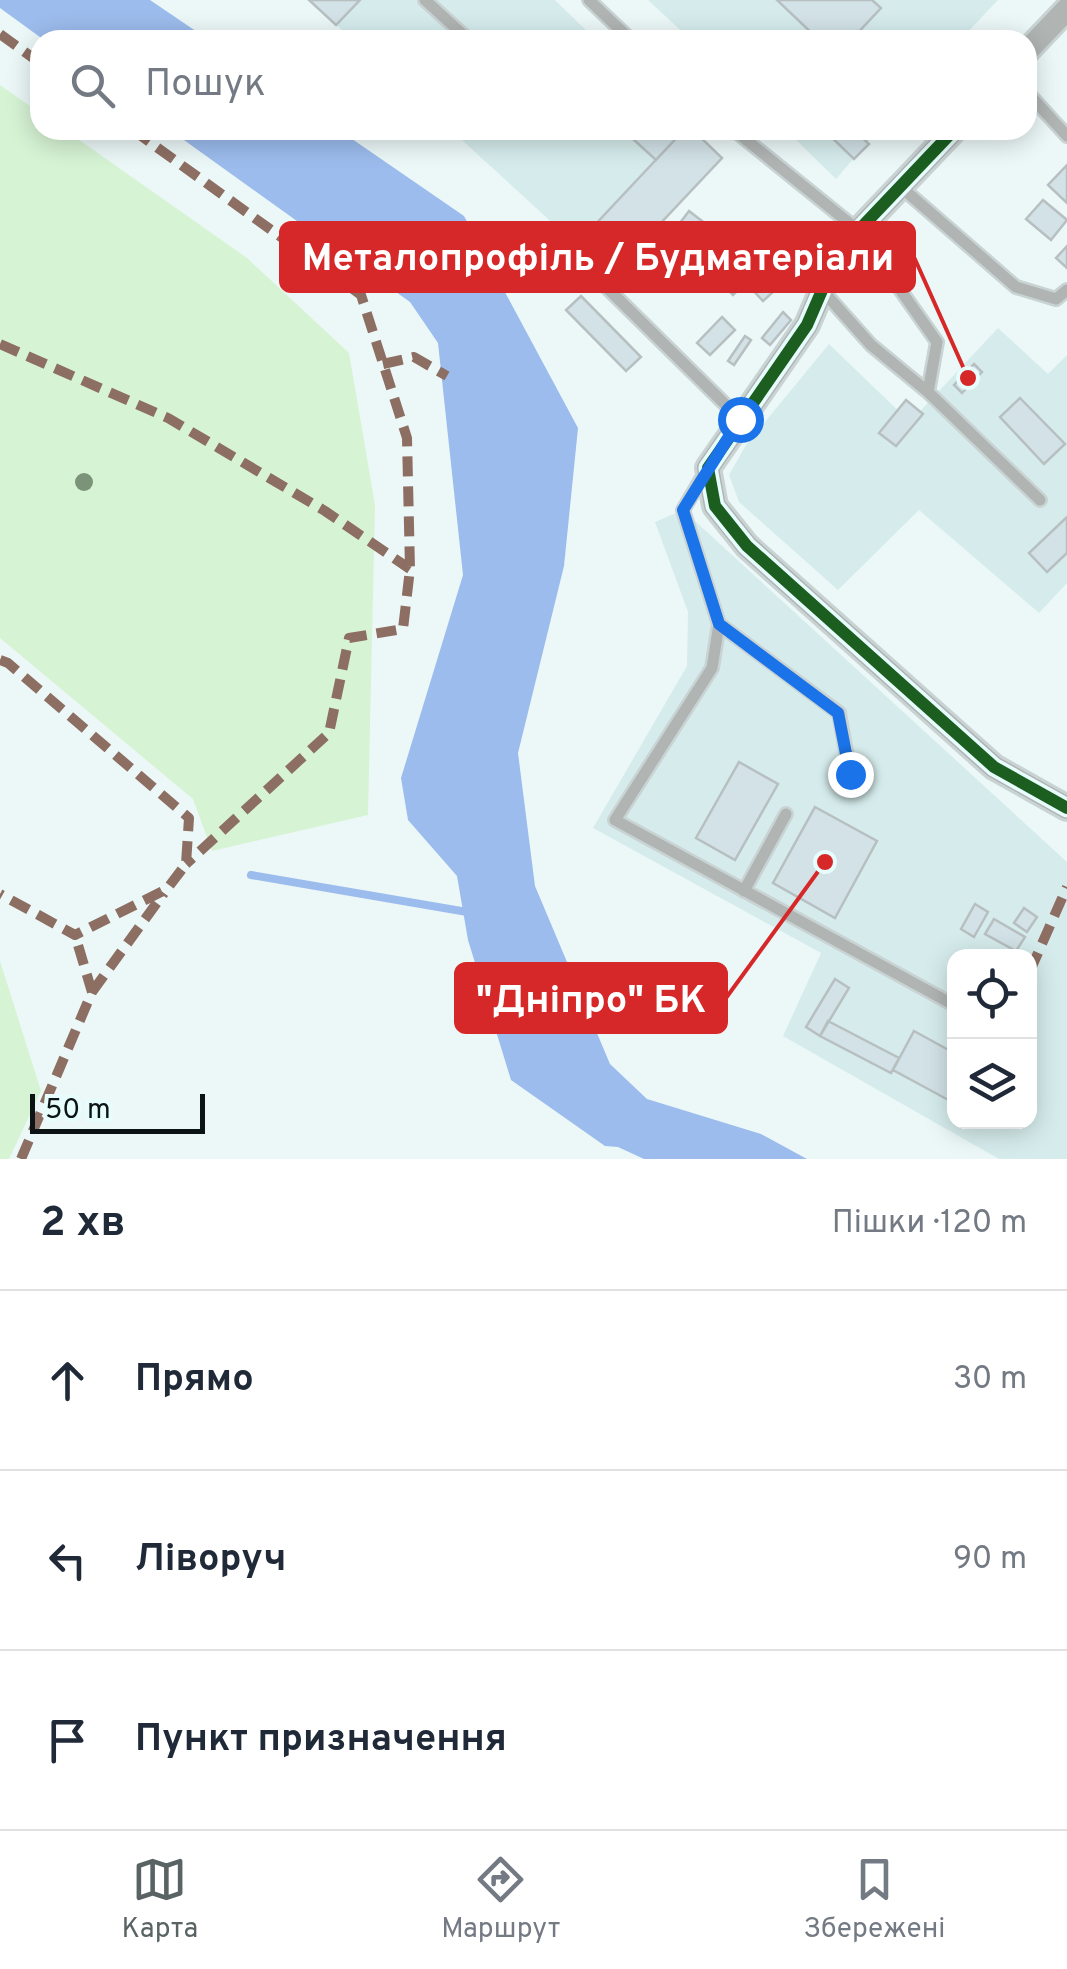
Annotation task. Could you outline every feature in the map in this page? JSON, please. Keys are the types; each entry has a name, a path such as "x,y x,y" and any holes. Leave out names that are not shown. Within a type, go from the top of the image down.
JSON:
{"street":[{"path":"1037,42 1067,10"},
{"path":"945,140 839,251 807,326 708,468 714,506 747,546 994,767 1067,808"}],"lane":[{"path":"425,0 458,30"},
{"path":"589,0 620,30"},
{"path":"1037,103 1067,136"},
{"path":"746,140 859,230 937,342 928,392"},
{"path":"901,187 1016,287 1056,299 1067,290"},
{"path":"592,273 740,419"},
{"path":"822,290 871,345 928,392 1040,500"},
{"path":"708,468 683,510 719,624 712,668 615,820 947,1001"},
{"path":"719,624 838,713 850,774"},
{"path":"744,891 786,814"}],"shaded area":[{"path":"309,0 555,0 586,30 342,30"},
{"path":"648,0 998,0 970,30 680,30"},
{"path":"462,140 703,140 722,158 626,260 592,228 559,229"},
{"path":"796,140 869,140 836,179"},
{"path":"998,328 1048,374 1067,355 1067,583 1039,613 919,510 838,590 739,502 729,475 746,445 829,344 910,422"},
{"path":"683,510 1067,862 1067,1159 999,1159 783,1036 821,953 593,828 687,666 688,612 655,522"}],"green space":[{"path":"0,85 30,106 30,140 79,140 247,258 349,353 375,505 368,815 212,851 193,799 0,638"},
{"path":"0,961 41,1091 9,1159 0,1159"}],"water":[{"path":"0,0 150,0 194,30 30,30 0,8"},
{"path":"184,140 354,140 464,216 578,428 564,566 518,753 535,886 610,1064 647,1099 761,1134 807,1159 644,1159 618,1147 605,1146 511,1080 468,940 457,876 408,820 401,778 463,575 438,343 410,302"}],"building":[{"path":"309,0 360,0 336,25"},
{"path":"777,0 872,0 881,8 860,30 808,30"},
{"path":"634,140 675,140 656,160"},
{"path":"675,140 703,140 722,158 626,260 592,228"},
{"path":"834,140 865,140 869,144 854,159"},
{"path":"1067,165 1067,203 1048,185"},
{"path":"1043,200 1067,220 1051,240 1026,219"},
{"path":"689,211 715,231 696,256 670,236"},
{"path":"1067,246 1067,268 1056,258"},
{"path":"767,250 773,256 733,295 727,289"},
{"path":"771,270 783,283 763,301 751,288"},
{"path":"581,296 641,357 626,371 566,310"},
{"path":"783,312 791,320 770,345 762,338"},
{"path":"722,317 735,330 710,355 697,343"},
{"path":"745,336 751,340 734,365 728,361"},
{"path":"974,364 982,372 962,393 954,385"},
{"path":"1020,398 1065,444 1044,464 1000,417"},
{"path":"906,400 923,414 896,446 879,433"},
{"path":"1067,517 1067,553 1047,572 1029,553"},
{"path":"739,762 778,784 735,860 696,838"},
{"path":"815,807 877,841 835,918 773,883"},
{"path":"975,904 988,912 974,937 961,929"},
{"path":"1024,908 1037,917 1027,932 1014,923"},
{"path":"994,919 1025,937 1017,949 1012,949 985,934"},
{"path":"835,979 849,988 820,1036 806,1027"},
{"path":"828,1021 899,1058 891,1073 820,1036"},
{"path":"914,1031 947,1049 947,1099 893,1070"}],"waterway":[{"path":"251,875 473,913"}],"marked path":[{"path":"0,34 30,56"},
{"path":"147,140 361,295 407,438 410,569 403,629 349,638 329,733 186,864"},
{"path":"0,344 168,418 325,511 410,569"},
{"path":"383,364 414,357 447,376"},
{"path":"0,660 189,818 186,864 167,889 75,935 0,894"},
{"path":"1037,955 1067,887"},
{"path":"92,992 164,893"},
{"path":"21,1159 92,992 75,935"}],"cycle path":[{"path":"944,140 839,251 807,325 708,468 715,506 747,546 994,767 1067,808"}],"place":[{"name":"Металопрофіль / Будматеріали","path":"968,378"},
{"name":"\"Дніпро\" БК","path":"825,862"}],"route":[{"path":"740,419 683,510 719,624 838,713 850,774"}]}
